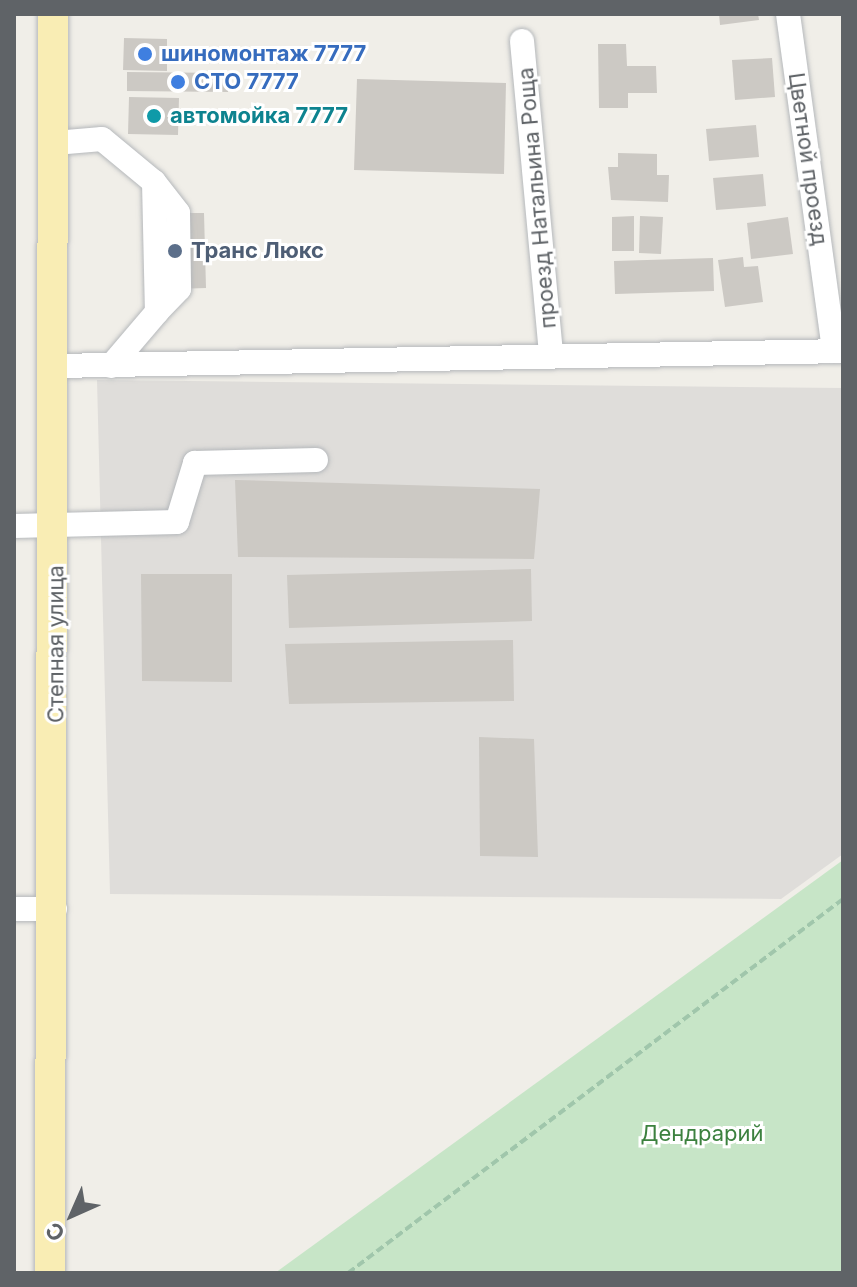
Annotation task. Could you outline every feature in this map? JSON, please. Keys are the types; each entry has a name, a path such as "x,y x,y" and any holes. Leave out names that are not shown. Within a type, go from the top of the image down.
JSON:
{"main road":[{"name":"Степная улица","path":"50,1273 57,526 53,14"}],"street":[{"name":"Цветной проезд","path":"788,14 838,351"},
{"name":"проезд Натальина Роща","path":"522,41 551,356"},
{"path":"55,143 102,139 154,182 178,213 179,289 111,366"},
{"path":"56,366 838,351"},
{"path":"14,526 177,522 195,463 316,460"},
{"path":"14,909 55,909"}],"path":[{"path":"348,1273 843,899"}],"shaded area":[{"path":"97,380 843,388 843,854 781,899 110,894"}],"green space":[{"name":"Дендрарий","path":"843,860 843,1273 275,1273"}],"building":[{"path":"719,14 758,14 759,20 720,25"},
{"name":"шиномонтаж 7777","path":"124,38 167,39 167,71 123,70"},
{"path":"598,44 626,44 627,66 656,66 657,93 628,93 628,108 599,108"},
{"path":"772,58 775,97 735,100 732,60"},
{"name":"СТО 7777","path":"127,72 228,73 228,92 127,91"},
{"path":"357,79 506,83 504,174 354,170"},
{"name":"автомойка 7777","path":"129,97 179,98 178,135 128,134"},
{"path":"756,125 759,157 709,161 706,129"},
{"path":"618,153 657,154 657,175 669,175 668,202 611,200 608,167 618,167"},
{"path":"763,174 766,206 716,210 713,178"},
{"name":"Транс Люкс","path":"144,213 204,213 206,288 145,290"},
{"path":"634,216 634,251 612,251 612,217"},
{"path":"640,216 663,217 661,254 639,253"},
{"path":"788,217 793,254 751,259 747,223"},
{"path":"743,257 744,267 758,266 763,302 725,307 718,260"},
{"path":"713,258 714,291 615,294 614,261"},
{"path":"235,480 540,489 534,559 238,557"},
{"path":"531,569 532,621 289,628 287,575"},
{"path":"141,574 232,574 232,682 142,681"},
{"path":"513,640 514,701 289,704 285,644"},
{"path":"479,737 534,739 538,857 480,856"}],"place":[{"name":"шиномонтаж 7777","path":"145,54"},
{"name":"СТО 7777","path":"178,82"},
{"name":"автомойка 7777","path":"154,116"},
{"name":"Транс Люкс","path":"175,251"}]}
